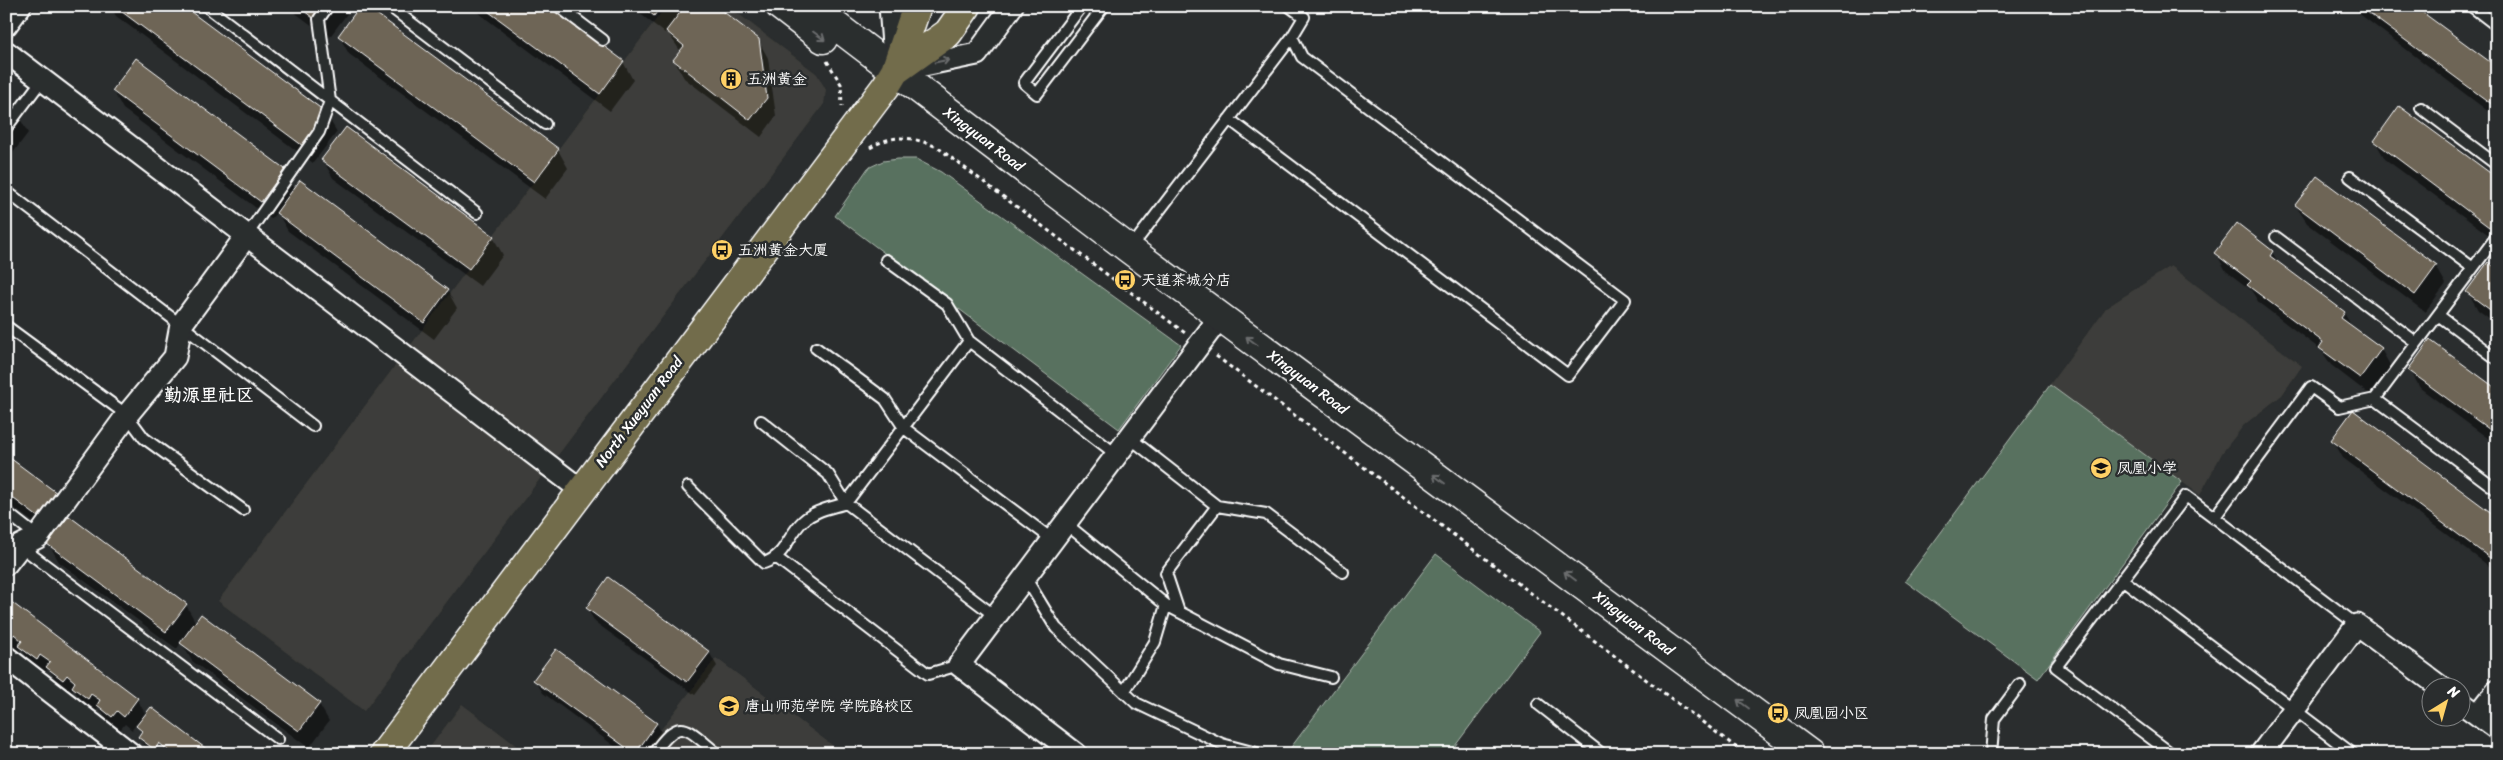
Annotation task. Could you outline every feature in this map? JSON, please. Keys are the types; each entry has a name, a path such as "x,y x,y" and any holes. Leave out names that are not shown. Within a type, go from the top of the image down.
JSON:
{"main road":[{"name":"Xingyuan Road","path":"780,6 890,79 1129,249 1210,331 1810,754"},
{"name":"Xingyuan Road","path":"810,6 890,79 1210,331 1779,754"},
{"name":"North Xueyuan Road","path":"890,79 917,6"},
{"name":"North Xueyuan Road","path":"384,754 890,79 948,33 967,6"}],"street":[{"path":"6,25 20,6"},
{"path":"890,6 890,79 977,54 1012,6"},
{"path":"6,52 581,490"},
{"path":"6,564 29,541 127,415 175,357 181,325 247,235"},
{"path":"1076,754 959,665 1210,331"},
{"path":"2261,754 2358,625 2429,678"},
{"path":"6,657 119,748"},
{"path":"2478,715 2497,691"},
{"path":"2470,709 2497,729"}],"lane":[{"path":"206,6 478,213"},
{"path":"247,235 319,132 330,101 319,19 328,6"},
{"path":"389,6 545,124"},
{"path":"558,6 603,40"},
{"path":"1082,6 1024,83 1037,94 1104,6"},
{"path":"1129,249 1292,37 1304,17 1289,6"},
{"path":"2471,6 2497,26"},
{"path":"1229,119 1568,375 1625,300 1302,57 1292,37"},
{"path":"6,128 42,80"},
{"path":"2421,108 2497,164"},
{"path":"2350,177 2473,268"},
{"path":"6,191 313,426"},
{"path":"2276,237 2416,343"},
{"path":"2214,518 2311,387 2339,407 2375,399 2496,239"},
{"path":"886,260 947,304 969,341 1117,455"},
{"path":"2438,315 2497,359"},
{"path":"6,326 127,415 144,438 243,510"},
{"path":"688,487 764,563 777,558 802,522 814,513 846,503 969,341"},
{"path":"816,348 885,399 904,428 1053,540"},
{"path":"2375,399 2497,490"},
{"path":"761,420 828,474 846,503 995,616"},
{"path":"1130,438 1217,506 1266,514 1343,572"},
{"path":"2172,754 2056,666 2186,496 2358,625"},
{"path":"1179,612 1166,573 1217,506"},
{"path":"6,512 29,541 278,740"},
{"path":"1066,523 1166,605 1279,664 1331,677"},
{"path":"777,558 928,674 959,665"},
{"path":"1025,577 1056,628 1136,704 1222,744 1260,754"},
{"path":"2122,579 2353,754"},
{"path":"1124,692 1155,642 1166,605"},
{"path":"1991,754 1994,719 2020,684"},
{"path":"1538,704 1602,754"},
{"path":"653,754 675,729 686,729 718,754"}],"path":[{"path":"914,138 937,147 1210,331 1745,754"}],"shaded area":[{"path":"666,6 728,6 817,74 826,90 824,104 364,711 218,601"},
{"name":"凤凰小学","path":"2171,266 2302,366 2282,395 2244,425 2222,453 2200,495 2182,482 2038,679 1905,581 2106,308"},
{"name":"唐山师范学院 学院路校区","path":"716,658 844,754 642,754"},
{"path":"462,704 527,754 425,754"}],"green space":[{"path":"916,159 941,172 1181,345 1119,429 835,216 868,168 883,161"},
{"path":"2050,385 2182,482 2038,679 1905,581"},
{"path":"1436,554 1540,632 1449,754 1286,754"}],"building":[{"path":"114,6 183,6 327,113 303,146"},
{"path":"298,6 330,6 318,22"},
{"path":"360,6 366,6 559,149 534,182 338,36"},
{"path":"481,6 550,6 624,61 600,94"},
{"path":"642,6 661,6 654,16"},
{"name":"五洲黄金","path":"685,6 716,6 759,39 767,98 750,120 673,60 684,46 666,31"},
{"path":"2359,6 2414,6 2497,67 2497,108"},
{"path":"136,58 285,169 261,202 112,91"},
{"path":"2399,106 2497,178 2497,225 2493,230 2374,141"},
{"path":"346,127 494,236 469,269 321,160"},
{"path":"2317,176 2437,265 2415,295 2295,205"},
{"path":"300,180 448,290 424,323 276,213"},
{"path":"2237,223 2273,251 2270,256 2345,312 2341,318 2382,348 2360,378 2319,348 2323,342 2247,285 2251,281 2214,253"},
{"path":"2488,262 2497,269 2497,315 2466,292"},
{"path":"2430,340 2497,389 2497,435 2408,370"},
{"path":"2353,410 2497,517 2497,558 2494,561 2331,440"},
{"path":"6,455 61,496 42,520 6,493"},
{"path":"69,516 187,604 166,632 47,544"},
{"path":"608,577 710,652 687,682 586,608"},
{"path":"6,598 138,698 124,717 117,711 112,717 97,705 100,700 91,694 88,699 72,687 75,682 67,675 63,680 46,667 50,662 40,655 37,660 18,646 22,641 14,634 10,640 6,638"},
{"path":"201,614 320,703 299,731 180,643"},
{"path":"556,649 657,723 635,754 533,680"},
{"path":"151,707 213,754 165,754 168,750 159,743 155,750 138,737 142,731 136,726"}],"place":[{"name":"五洲黄金","path":"731,79"},
{"name":"五洲黄金大厦","path":"722,250"},
{"name":"天道茶城分店","path":"1125,280"},
{"name":"凤凰小学","path":"2101,468"},
{"name":"唐山师范学院 学院路校区","path":"729,706"},
{"name":"凤凰园小区","path":"1778,713"}],"district":[{"name":"勤源里社区","path":"209,395"}]}
